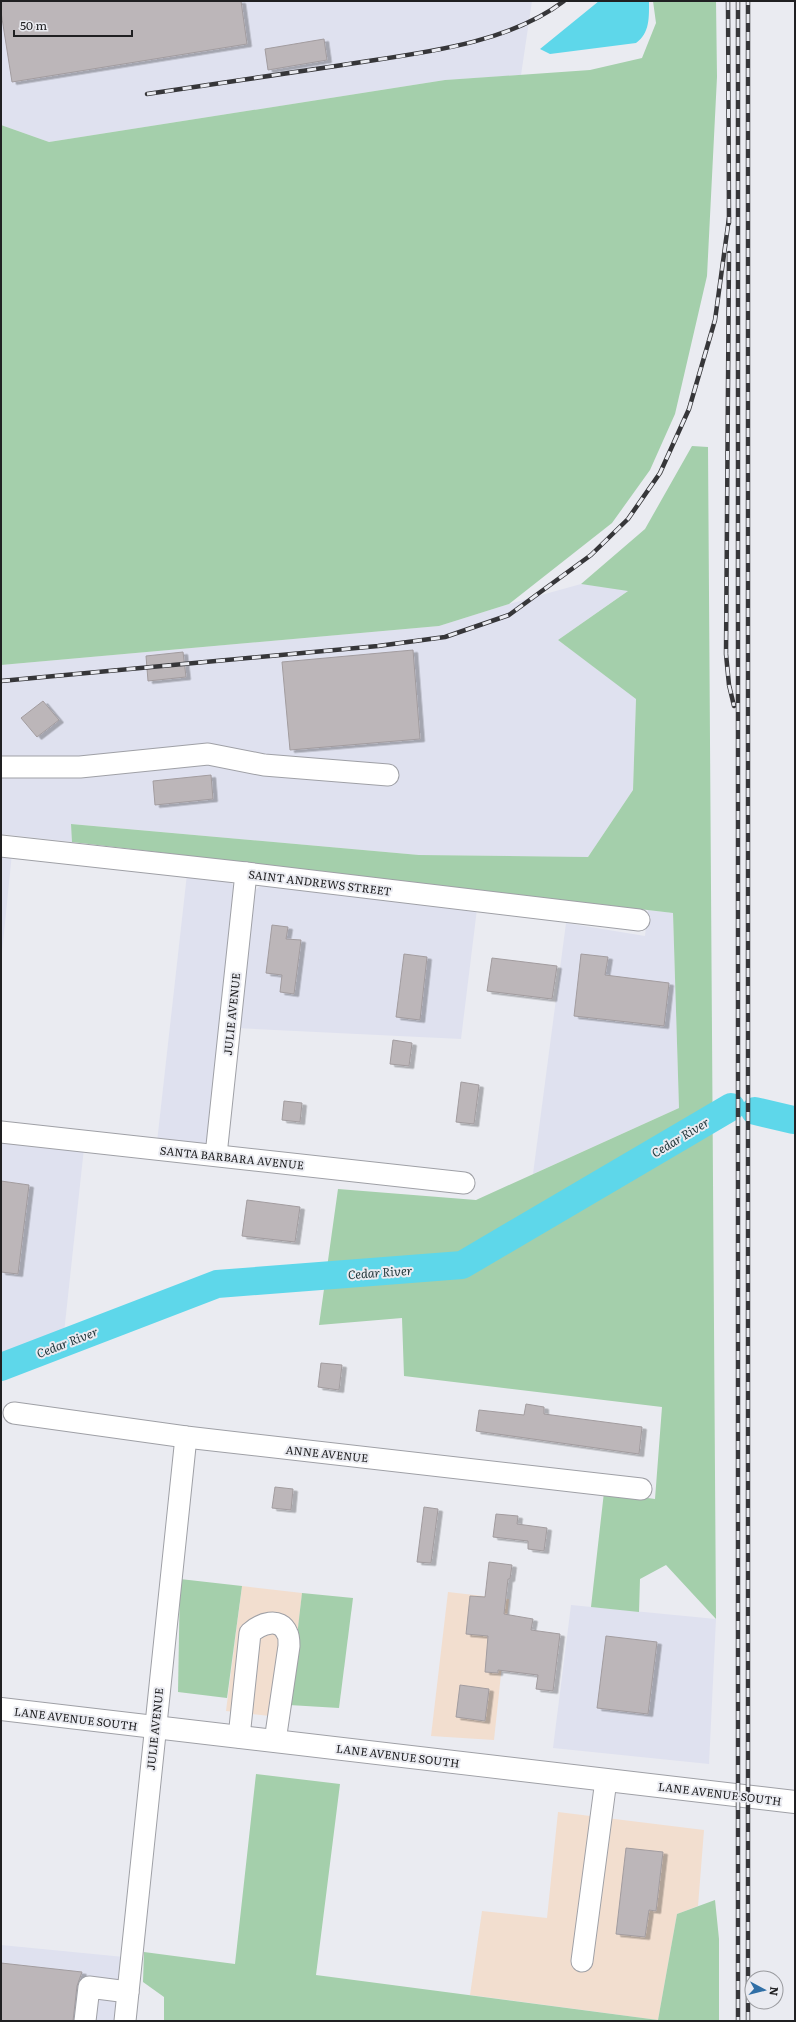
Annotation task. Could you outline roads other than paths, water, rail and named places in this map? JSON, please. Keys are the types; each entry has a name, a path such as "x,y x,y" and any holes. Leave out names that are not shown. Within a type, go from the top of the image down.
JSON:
{"main road":[{"name":"LANE AVENUE SOUTH","path":"1,1709 795,1802"}],"street":[{"path":"1,766 80,767 208,754 264,765 388,775"},
{"name":"SAINT ANDREWS STREET","path":"1,846 246,873 639,920"},
{"name":"JULIE AVENUE","path":"216,1155 246,873"},
{"name":"SANTA BARBARA AVENUE","path":"1,1132 464,1183"},
{"name":"ANNE AVENUE","path":"14,1413 186,1437 641,1489"},
{"name":"JULIE AVENUE","path":"125,2021 186,1437"},
{"path":"239,1737 250,1633 259,1625 269,1623 280,1625 288,1633 289,1646 275,1741"},
{"path":"582,1961 606,1780"},
{"path":"85,2021 89,1988 128,1992"}],"water":[{"path":"599,1 649,1 648,24 641,39 636,43 550,54 540,49"}],"waterway":[{"name":"Cedar River","path":"1,1367 217,1284 462,1265 731,1107"},
{"name":"Cedar River","path":"755,1111 793,1120"}],"railway":[{"path":"147,94 394,57 455,46 485,39 513,29 540,17 564,1"},
{"path":"728,1 729,223"},
{"path":"738,1 738,2021"},
{"path":"748,1 748,2021"},
{"path":"1,681 378,646 445,637 509,615 591,555 628,519 660,473 689,409 715,320 729,218"},
{"path":"729,253 726,654 729,685 734,706"}]}
